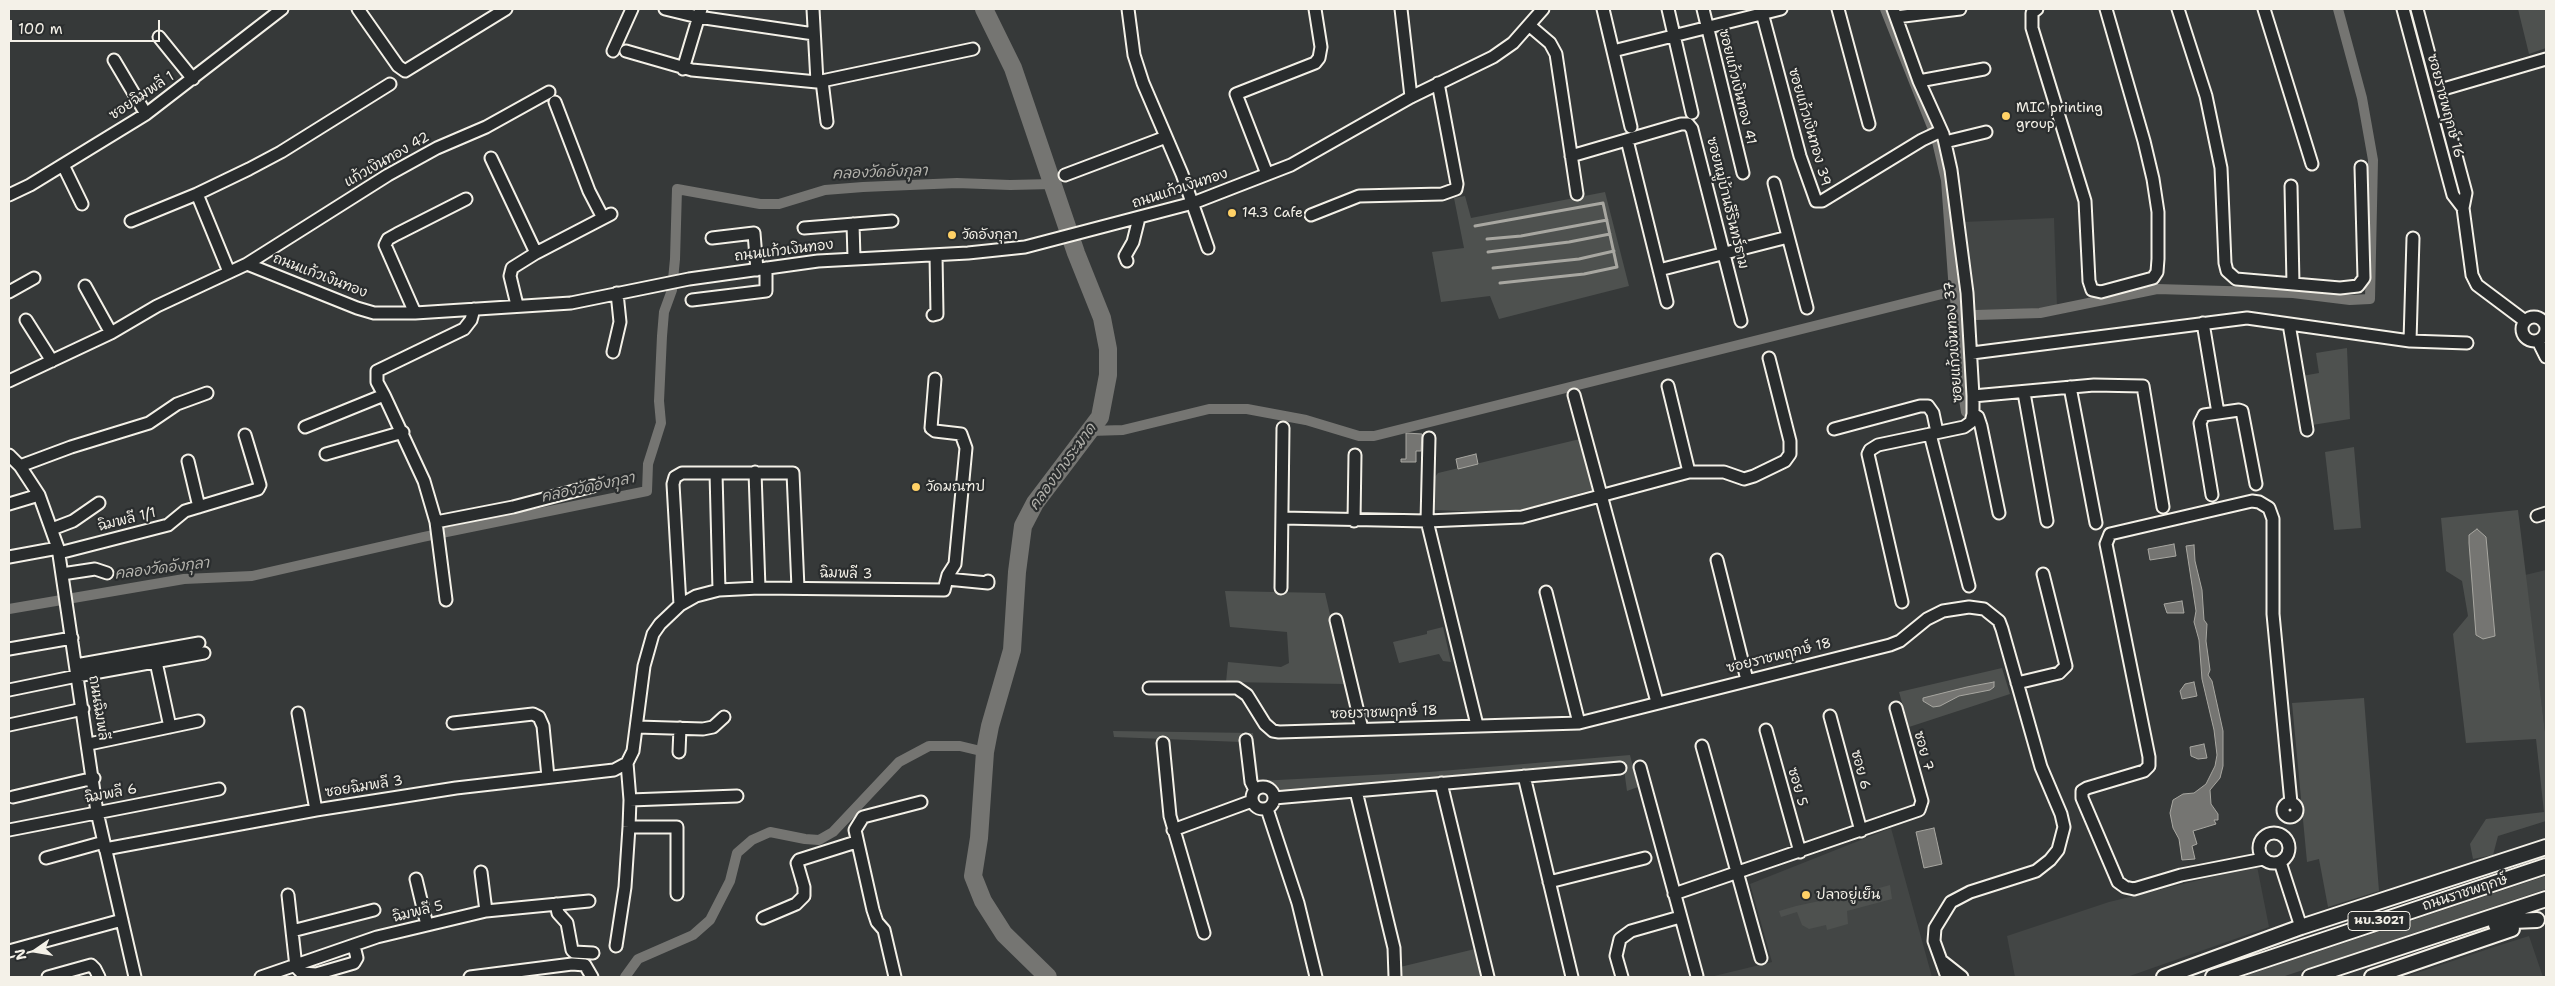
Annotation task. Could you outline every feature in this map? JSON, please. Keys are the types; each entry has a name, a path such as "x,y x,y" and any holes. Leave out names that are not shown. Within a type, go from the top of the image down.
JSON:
{"main road":[{"name":"นบ.3021","path":"2164,977 2301,927 2546,847"},
{"path":"2296,948 2512,858"},
{"name":"ถนนราชพฤกษ์","path":"2213,977 2546,866"},
{"name":"นบ.3021","path":"2310,977 2546,899"},
{"path":"2354,963 2373,963 2512,921 2542,919"},
{"path":"2372,977 2542,919"}],"street":[{"name":"ซอยฉิมพลี 1","path":"9,195 63,165 146,114 282,9"},
{"path":"358,9 398,66 405,71 506,9"},
{"path":"613,51 632,9"},
{"path":"665,9 699,13 814,34"},
{"path":"813,9 814,34 827,122"},
{"path":"1128,9 1134,55 1143,83 1193,203 1208,248"},
{"path":"1267,174 1236,94 1315,63 1319,58 1321,47 1315,9"},
{"path":"1401,9 1411,97"},
{"name":"ถนนแก้วเงินทอง","path":"247,264 374,313 415,313 571,303 675,282 854,258 936,255 1025,247 1193,203 1291,165 1411,97 1493,57 1513,43 1543,9"},
{"path":"1603,9 1631,127"},
{"path":"1668,9 1692,114"},
{"name":"ซอยแก้วเงินทอง 41","path":"1703,9 1743,173"},
{"path":"1613,50 1708,27 1761,11 1781,9"},
{"path":"1838,9 1868,124"},
{"path":"1894,13 1960,9"},
{"path":"2037,9 2032,13 2032,28 2085,201 2089,281 2092,290 2101,292 2153,278 2157,272 2158,259 2158,212 2153,179 2106,9"},
{"path":"2178,9 2206,96 2218,151 2221,168 2225,263 2228,272 2236,279 2293,284 2358,286 2364,278 2361,167"},
{"path":"2264,9 2312,164"},
{"name":"ซอยราชพฤกษ์ 16","path":"2403,9 2453,195 2463,208"},
{"name":"ซอยราชพฤกษ์ 16","path":"2417,9 2466,193 2463,208 2472,275 2477,285 2525,320 2534,317 2545,323 2544,335 2538,341"},
{"name":"ซอยแก้วเงินทอง 39","path":"1761,11 1800,156 1816,201 1822,201 1922,140 1941,131"},
{"path":"683,69 699,13"},
{"name":"ซอยแก้วเงินทอง 37","path":"1894,13 1919,81 1945,142 1952,179 1972,353 1973,396 1971,422 1964,427 1878,445 1870,450 1868,454 1902,602"},
{"path":"1530,26 1550,43 1556,54 1577,194"},
{"path":"159,37 193,79"},
{"path":"626,51 683,69 820,82 973,49"},
{"path":"2440,90 2546,59"},
{"path":"114,60 146,114"},
{"path":"1919,81 1984,69"},
{"path":"1311,215 1359,196 1442,194 1456,189 1458,184 1438,83"},
{"path":"131,221 197,194 280,152 390,84"},
{"name":"แก้วเงินทอง 42","path":"247,264 388,174 437,148 486,127 549,92"},
{"path":"517,305 510,271 536,253 607,216 589,191 555,102"},
{"name":"ซอยหมู่บ้านธีรินทร์ธาม","path":"1571,156 1681,124 1688,124 1692,129 1741,321"},
{"path":"1945,142 1986,132"},
{"path":"1065,175 1166,137"},
{"path":"1627,140 1667,302"},
{"path":"491,158 536,253"},
{"path":"63,165 82,204"},
{"path":"1774,183 1807,308"},
{"path":"2291,186 2293,284"},
{"path":"197,194 229,272"},
{"path":"415,313 385,244 388,239 466,199"},
{"path":"1127,262 1125,256 1133,242 1139,218"},
{"path":"804,228 892,222"},
{"path":"853,224 854,258"},
{"path":"692,300 766,291 754,233 712,238"},
{"path":"1659,270 1788,237"},
{"path":"2410,341 2413,238"},
{"path":"933,315 937,314 936,255"},
{"path":"9,381 111,333 157,306 247,264"},
{"path":"9,292 34,278"},
{"path":"85,286 111,333"},
{"path":"613,352 620,322 617,293"},
{"path":"446,600 437,530 424,481 403,432 377,382 377,371 464,328 471,320 474,309"},
{"path":"1972,353 2246,318 2410,341 2467,342"},
{"path":"26,320 52,361"},
{"path":"2525,320 2522,329 2524,337 2530,341 2538,341 2546,357"},
{"path":"2203,323 2218,413"},
{"path":"2289,324 2307,430"},
{"path":"1282,518 1354,521 1427,521 1522,516 1689,472 1724,472 1744,479 1774,468 1790,454 1790,441 1769,358"},
{"path":"935,379 932,428 935,431 961,434 966,448 955,564 947,579 988,583 988,581"},
{"path":"1668,386 1689,472"},
{"path":"1973,396 2024,393 2070,387 2143,386 2163,507"},
{"path":"2070,387 2096,523"},
{"path":"13,461 149,423 177,404 207,393"},
{"path":"2024,393 2047,521"},
{"path":"305,427 384,395"},
{"path":"1574,395 1658,702"},
{"path":"1834,429 1928,406 1933,414 1933,433 1969,586"},
{"path":"2212,495 2200,423 2204,415 2240,410 2244,414 2256,484"},
{"path":"1973,414 1981,426 1999,513"},
{"path":"1281,588 1283,428"},
{"path":"326,454 403,432"},
{"name":"ฉิมพลี 1/1","path":"9,557 58,551 168,525 185,511 248,493 260,486 245,435"},
{"path":"1429,438 1427,521 1477,725"},
{"path":"1354,521 1355,455"},
{"name":"ถนนฉิมพลี","path":"13,461 39,494 58,551 89,744 97,812 134,977"},
{"path":"188,461 200,507"},
{"path":"755,472 759,588"},
{"path":"680,605 673,484 675,477 682,473 792,472 794,474 798,588"},
{"path":"716,473 719,590"},
{"path":"437,530 513,507 593,486"},
{"path":"9,504 39,494"},
{"path":"2263,859 2259,845 2264,837 2273,833 2283,835 2290,849 2286,859 2280,862 2272,864 2263,859 2180,875 2134,889 2125,887 2118,882 2082,798 2082,791 2087,788 2144,771 2149,766 2149,757 2106,544 2110,534 2252,502 2259,502 2269,508 2273,519 2273,614 2291,803 2287,804 2283,809 2288,817 2283,835"},
{"path":"52,529 73,521 99,503"},
{"path":"1717,560 1747,680"},
{"path":"62,574 95,569 107,573"},
{"path":"2017,683 2059,673 2066,666 2043,574"},
{"name":"ฉิมพลี 3","path":"627,763 633,751 644,666 653,634 660,624 680,605 696,596 719,590 798,588 940,591 946,589 947,579"},
{"path":"1546,592 1578,723"},
{"name":"ซอยราชพฤกษ์ 18","path":"1149,688 1237,688 1247,695 1265,724 1279,732 1578,723 1890,645 1900,641 1927,619 1943,611 1973,606 1984,609 1999,621 2041,767 2061,814 2062,835 2058,850 2050,860 2036,871 1970,892 1952,902 1935,928 1934,941 1947,977"},
{"path":"1336,620 1362,729"},
{"path":"9,649 72,638"},
{"path":"9,690 77,670 201,648 156,662 77,670"},
{"path":"156,662 170,726"},
{"name":"ซอย 7","path":"1860,831 1919,810 1922,802 1896,708"},
{"path":"9,725 83,709"},
{"path":"298,713 316,810"},
{"path":"453,722 533,714 538,717 543,726 548,778"},
{"name":"ซอย 6","path":"1830,716 1860,831"},
{"path":"637,726 708,728 724,717"},
{"path":"89,744 198,721"},
{"path":"679,752 680,728"},
{"name":"ซอย 5","path":"1766,730 1800,852"},
{"path":"1173,830 1254,796 1260,788 1267,788 1272,793 1274,798 1273,804 1267,809 1257,808 1254,796 1251,782 1246,740"},
{"path":"1163,743 1173,830 1204,933"},
{"path":"1702,746 1761,958"},
{"path":"616,946 624,887 629,827 630,800 627,763"},
{"name":"ซอยฉิมพลี 3","path":"46,858 105,846 456,788 602,772 621,767 627,763"},
{"path":"1640,767 1697,976"},
{"path":"1274,798 1620,768"},
{"path":"1524,776 1572,977"},
{"path":"13,797 94,778"},
{"path":"1441,783 1488,977"},
{"name":"ฉิมพลี 6","path":"9,830 219,789"},
{"path":"1356,791 1394,948 1395,977"},
{"path":"630,800 737,796"},
{"path":"895,977 884,930 875,917 856,842 855,830 863,816 921,802"},
{"path":"1267,809 1298,903 1316,977"},
{"path":"629,827 677,827 677,894"},
{"path":"1674,894 1860,831"},
{"path":"762,918 796,904 804,896 804,887 798,862 856,842"},
{"path":"1549,882 1645,858"},
{"path":"2280,862 2301,927"},
{"path":"480,872 486,911"},
{"path":"416,879 427,925"},
{"path":"288,895 296,967 307,975 354,963 358,958 354,946"},
{"name":"ฉิมพลี 5","path":"261,977 296,967 377,937 486,911 589,901"},
{"path":"556,904 558,913 566,920 572,950 574,952 593,953"},
{"path":"292,931 374,910"},
{"path":"1622,977 1616,956 1620,939 1631,931 1680,917"},
{"path":"9,951 122,920"},
{"path":"1943,962 1962,977"},
{"path":"470,977 572,964 585,964 592,977"},
{"path":"48,977 91,966 99,977"}],"shaded area":[{"path":"2406,9 2413,9 2460,190 2456,186"},
{"path":"2518,9 2546,9 2546,48 2529,54"},
{"path":"1605,192 1629,286 1499,319 1490,296 1441,302 1432,252 1464,248 1454,198 1465,196 1471,218"},
{"path":"2054,218 2057,307 1972,312 1963,222"},
{"path":"2347,348 2350,419 2312,425 2302,376 2319,373 2316,353"},
{"path":"1406,433 1422,434 1421,451 1416,451 1416,462 1401,462 1401,459 1406,459"},
{"path":"1580,439 1595,489 1524,509 1485,512 1433,510 1434,478 1438,473"},
{"path":"2354,447 2361,528 2334,530 2325,452"},
{"path":"1476,454 1478,464 1458,469 1456,459"},
{"path":"2518,510 2546,740 2546,821 2498,836 2493,855 2473,859 2470,844 2486,819 2544,812 2536,739 2466,743 2453,634 2468,616 2462,581 2446,571 2441,518"},
{"path":"2477,529 2486,537 2495,636 2483,639 2476,635 2469,543 2469,535"},
{"path":"2174,544 2176,556 2150,560 2148,549"},
{"path":"2194,545 2195,561 2202,590 2204,620 2207,624 2206,641 2210,670 2208,675 2212,681 2223,731 2223,766 2220,778 2210,790 2211,804 2218,814 2218,820 2214,820 2216,824 2193,831 2197,844 2192,846 2195,859 2182,860 2179,839 2173,828 2170,813 2173,800 2183,794 2194,793 2206,784 2215,766 2217,755 2214,730 2202,679 2199,640 2194,622 2196,611 2186,546"},
{"path":"2546,570 2546,740 2525,575"},
{"path":"1225,591 1325,593 1346,684 1226,682 1228,662 1281,667 1289,663 1287,632 1230,627"},
{"path":"2182,601 2184,613 2167,613 2164,604"},
{"path":"1443,627 1451,662 1443,661 1439,654 1399,663 1393,642 1427,634 1427,631"},
{"path":"2002,668 2010,694 1909,727 1899,692"},
{"path":"1994,682 1994,687 1990,690 1959,696 1940,706 1933,707 1923,701 1923,698"},
{"path":"2194,682 2197,696 2182,699 2180,691 2185,684"},
{"path":"2364,698 2379,891 2328,907 2319,859 2307,862 2292,703"},
{"path":"1113,731 1253,733 1259,781 1429,772 1630,755 1638,787 1627,791 1623,762 1276,794 1271,788 1254,782 1249,738 1241,737 1241,742 1114,737"},
{"path":"2204,744 2207,758 2198,759 2191,756 2190,747"},
{"path":"1891,828 1932,977 1710,977 1772,962 1750,884"},
{"path":"1934,828 1942,864 1924,868 1916,832"},
{"path":"2257,866 2269,927 2127,977 2015,977 2007,936 2109,902"},
{"path":"2546,876 2546,889 2282,977 2242,977"},
{"path":"1890,885 1892,899 1847,911 1848,924 1827,930 1826,925 1809,929 1802,925 1797,912 1781,917 1779,911 1843,896 1843,898"},
{"path":"2529,936 2543,977 2405,977 2491,948"},
{"path":"1475,949 1482,977 1398,977 1400,967"}],"waterway":[{"name":"คลองบางระมาด","path":"984,9 1013,68 1076,253 1102,318 1108,349 1108,375 1100,417 1035,503 1023,526 1017,572 1012,650 990,726 985,752 979,838 973,876 983,901 1004,934 1048,977"},
{"path":"1885,9 1936,137 1946,180 1954,292"},
{"path":"1090,431 1123,430 1209,409 1247,409 1306,420 1359,436 1374,436 1950,292 1954,292 1957,313 1976,315 2040,313 2157,289 2293,293 2350,300 2370,299 2373,160 2362,98 2338,9"},
{"name":"คลองวัดอังกุลา","path":"9,609 184,579 252,576 423,537 647,491 648,464 661,423 659,401 662,336 664,312 672,290 677,189 760,204 779,204 825,190 863,187 957,183 1053,184"},
{"path":"1475,226 1603,203 1617,267 1584,274 1500,283"},
{"path":"1487,239 1521,236 1607,220"},
{"path":"1488,252 1569,242 1610,234"},
{"path":"1493,268 1579,259 1614,251"},
{"path":"1957,313 1960,373 1966,412"},
{"path":"625,977 638,959 693,935 710,920 730,881 737,853 752,840 770,832 819,840 833,832 899,762 929,746 960,746 985,752"}],"place":[{"name":"MIC printing group","path":"2006,116"},
{"name":"14.3 Cafe","path":"1232,213"},
{"name":"วัดอังกุลา","path":"952,235"},
{"name":"วัดมณฑป","path":"916,487"},
{"name":"ปลาอยู่เย็น","path":"1806,895"}]}
